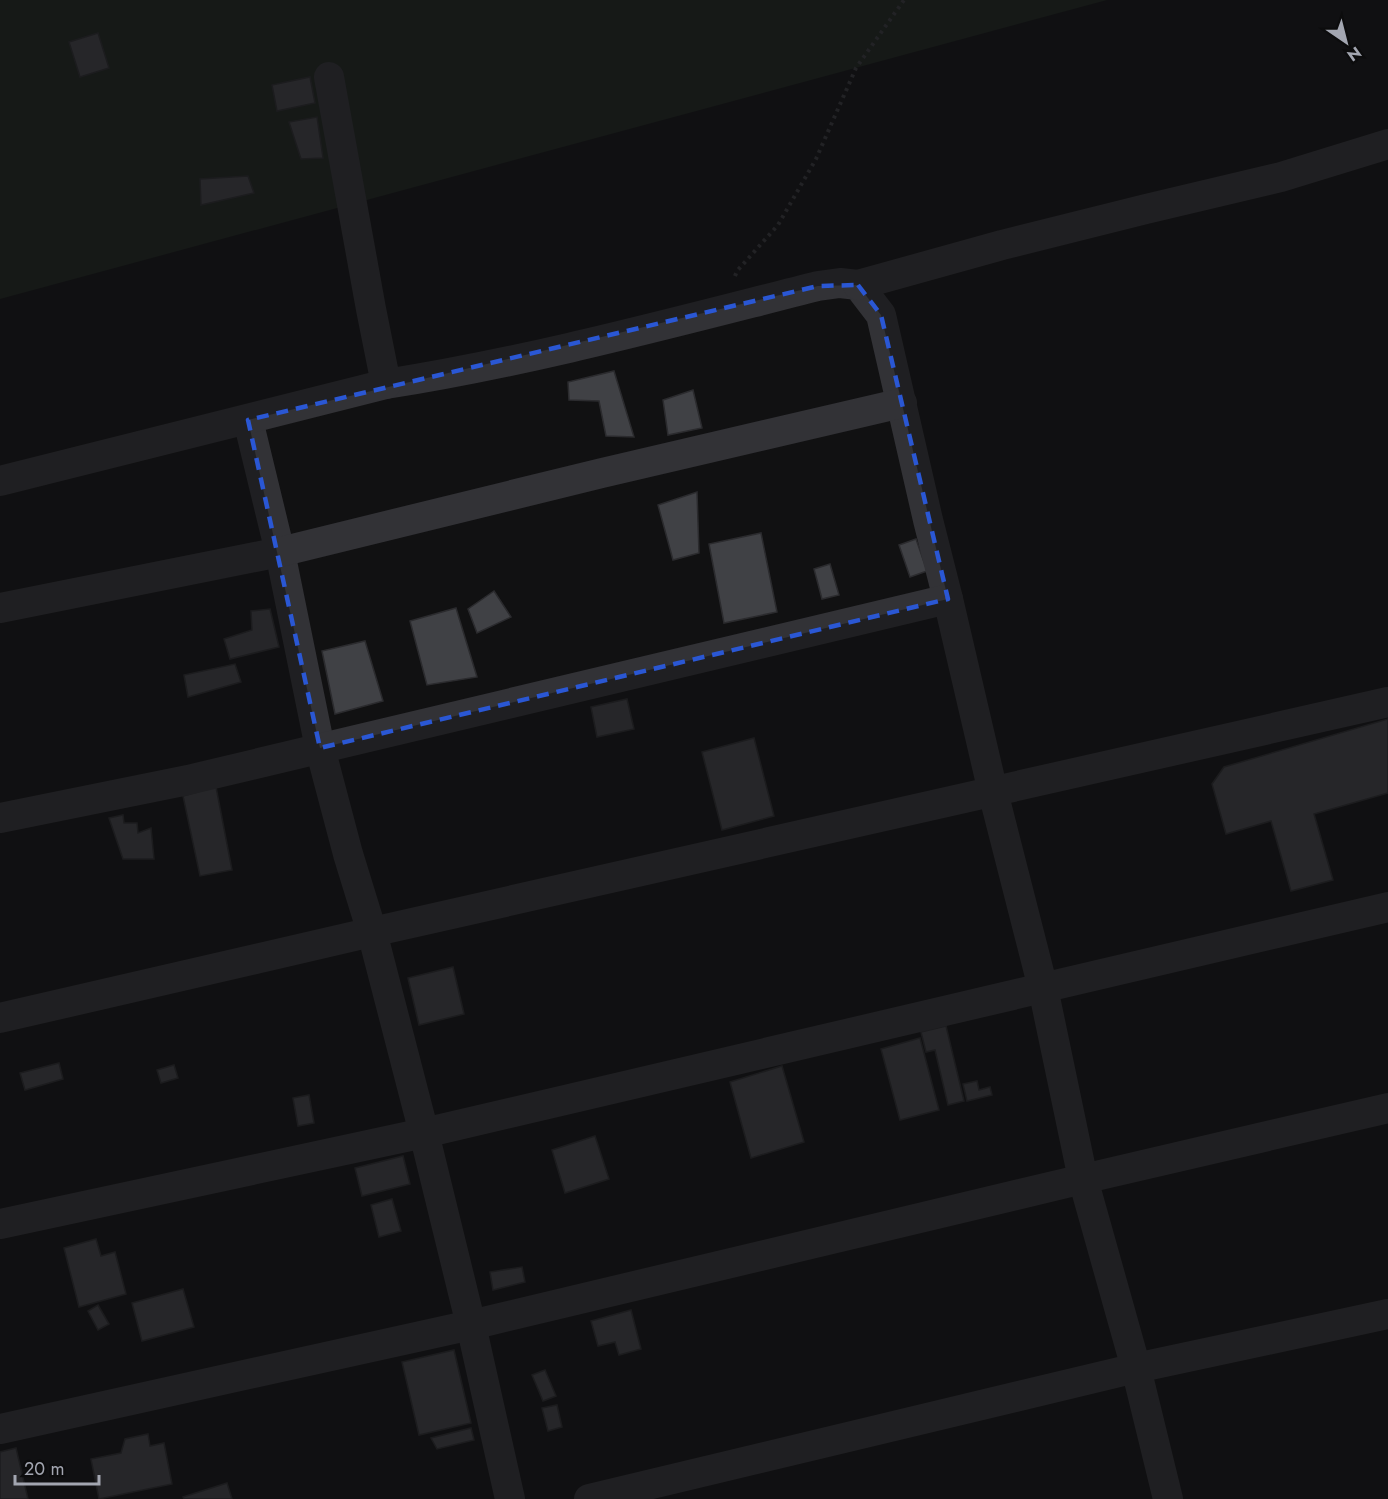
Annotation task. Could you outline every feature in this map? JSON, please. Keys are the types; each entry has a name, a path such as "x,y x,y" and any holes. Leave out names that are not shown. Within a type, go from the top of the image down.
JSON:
{"street":[{"path":"329,77 386,384"},
{"path":"0,481 386,384 448,374 555,351 819,286 840,283 858,285 1002,245 1281,177 1388,144"},
{"path":"858,285 882,315 993,792 1043,988 1083,1179 1136,1368 1168,1499"},
{"path":"0,608 280,552 602,473 902,404"},
{"path":"248,420 280,552 320,748 348,854 372,932 424,1133 471,1325 510,1499"},
{"path":"0,818 188,780 948,599"},
{"path":"0,1018 1388,702"},
{"path":"0,1224 424,1133 1388,907"},
{"path":"0,1429 471,1325 1388,1108"},
{"path":"589,1499 1136,1368 1388,1314"}],"path":[{"path":"717,312 737,272 778,225 816,159 856,68 904,0"}],"highlighted area":[{"path":"858,285 881,315 948,599 320,748 248,420 818,286"}],"shaded area":[{"path":"0,0 1107,0 0,299"}],"building":[{"path":"98,33 109,68 80,77 69,42"},
{"path":"310,77 315,103 277,111 272,85"},
{"path":"317,117 323,158 301,159 289,122"},
{"path":"248,176 254,193 201,205 200,179"},
{"path":"614,371 634,437 606,436 599,401 569,400 568,382"},
{"path":"693,390 702,428 668,435 663,400"},
{"path":"697,492 699,553 673,560 658,505"},
{"path":"761,533 777,612 724,623 709,544"},
{"path":"916,539 927,571 910,577 899,545"},
{"path":"830,564 839,595 822,599 814,569"},
{"path":"494,591 511,617 477,633 468,609"},
{"path":"456,608 477,677 427,685 410,621"},
{"path":"270,609 279,647 230,659 224,639 252,630 251,611"},
{"path":"365,641 383,701 335,714 322,651"},
{"path":"235,664 241,682 188,697 184,675"},
{"path":"627,699 634,729 597,737 591,707"},
{"path":"1388,719 1388,793 1314,814 1333,880 1291,891 1271,821 1226,834 1212,784 1224,767"},
{"path":"754,738 774,816 722,830 702,752"},
{"path":"216,787 232,870 200,876 183,796"},
{"path":"123,815 124,823 137,823 138,833 151,828 154,859 123,859 109,818"},
{"path":"453,967 464,1014 419,1025 408,978"},
{"path":"946,1026 964,1101 948,1105 935,1050 926,1052 921,1032"},
{"path":"920,1038 939,1110 900,1120 881,1049"},
{"path":"59,1063 63,1079 25,1090 20,1073"},
{"path":"174,1065 178,1078 161,1083 157,1070"},
{"path":"782,1066 804,1142 751,1158 730,1082"},
{"path":"977,1081 979,1090 990,1087 992,1095 967,1101 963,1084"},
{"path":"309,1095 314,1123 298,1126 293,1098"},
{"path":"595,1136 609,1179 565,1193 552,1150"},
{"path":"403,1156 410,1184 362,1196 355,1168"},
{"path":"392,1199 401,1231 379,1237 371,1205"},
{"path":"96,1239 101,1256 115,1252 126,1294 79,1307 64,1248"},
{"path":"522,1267 525,1282 493,1290 490,1272"},
{"path":"183,1289 194,1327 142,1341 132,1303"},
{"path":"98,1305 109,1324 98,1330 88,1311"},
{"path":"631,1310 641,1349 619,1355 615,1342 598,1346 591,1321"},
{"path":"454,1350 471,1423 419,1435 402,1362"},
{"path":"545,1370 556,1396 543,1401 532,1375"},
{"path":"557,1405 562,1427 548,1431 542,1408"},
{"path":"471,1428 474,1440 437,1449 431,1438"},
{"path":"148,1434 150,1446 164,1443 172,1484 99,1499 91,1459 121,1453 125,1439"},
{"path":"16,1448 28,1499 0,1499 0,1452"},
{"path":"227,1483 232,1499 184,1499 183,1497"}]}
